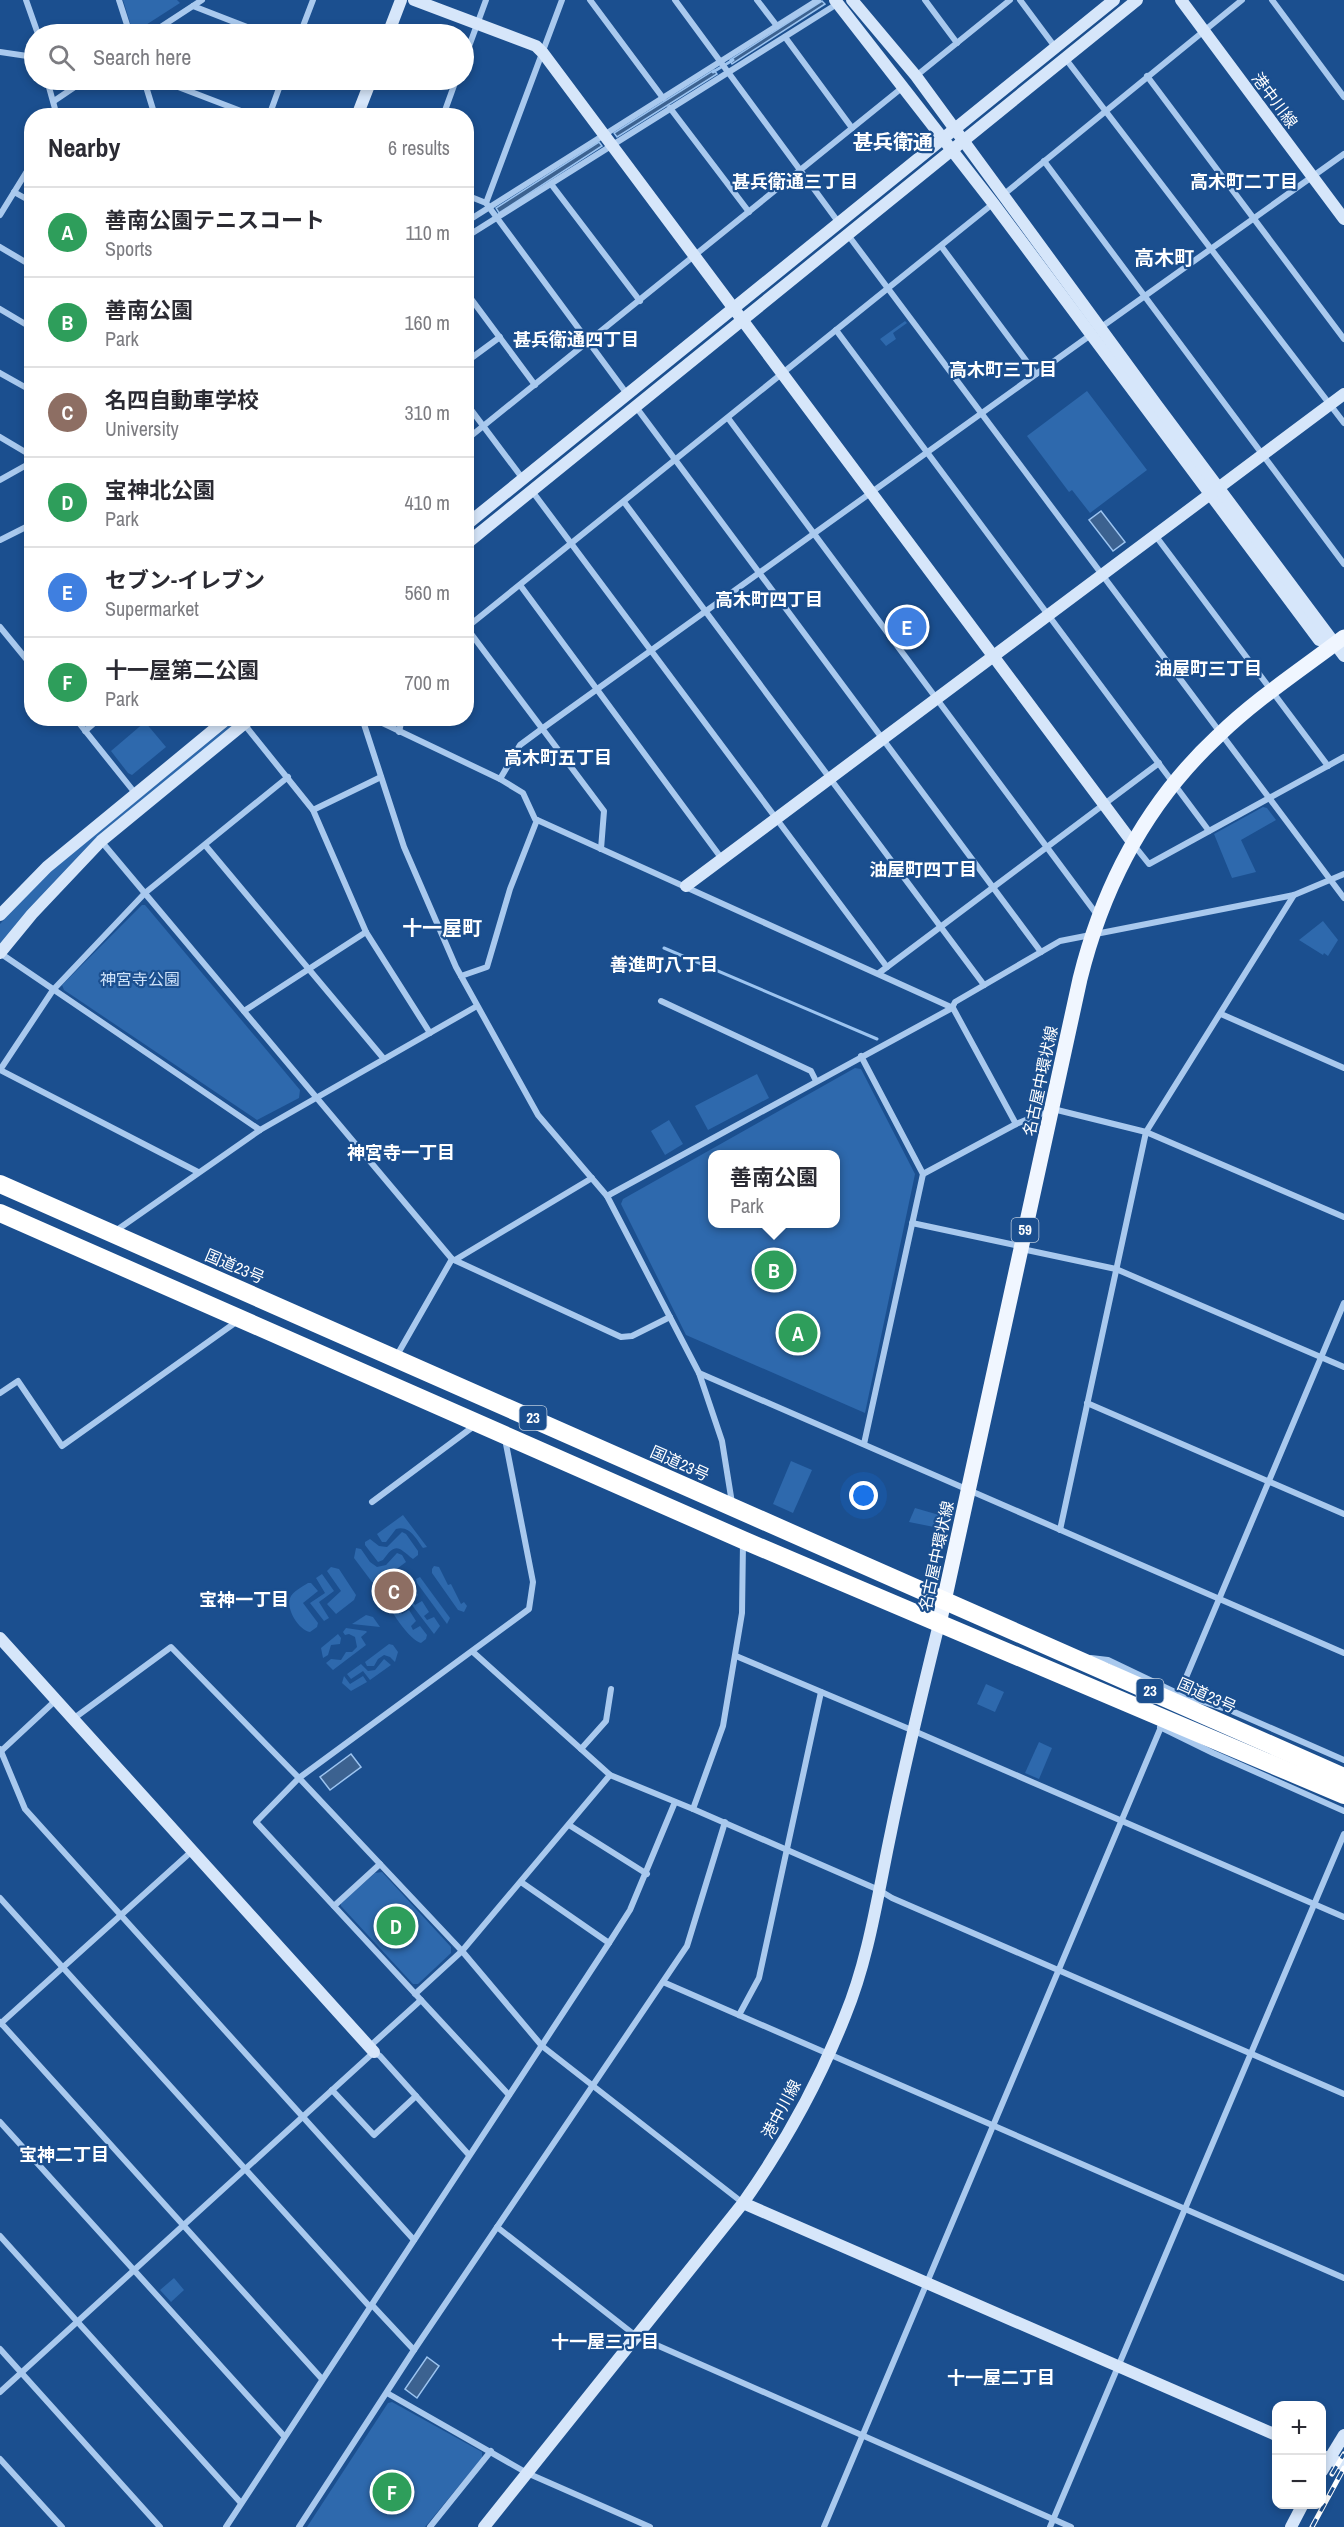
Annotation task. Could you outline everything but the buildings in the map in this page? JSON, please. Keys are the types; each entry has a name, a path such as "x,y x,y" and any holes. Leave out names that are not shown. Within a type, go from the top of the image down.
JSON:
{"highway":[{"name":"国道23号","path":"0,1184 1066,1654 1344,1795"},
{"name":"国道23号","path":"0,1213 939,1624 1056,1672 1344,1777"}],"main road":[{"name":"名古屋中環状線","path":"939,1624 1090,936 1098,916 1132,842 1174,783 1220,734 1272,692 1341,646"}],"street":[{"path":"26,0 34,24"},
{"path":"118,0 126,24"},
{"path":"165,24 202,0"},
{"path":"304,24 313,0"},
{"path":"392,24 401,0"},
{"path":"414,0 536,46 543,53 1149,864 1344,757"},
{"path":"474,32 486,0"},
{"path":"491,212 562,0"},
{"path":"590,0 663,98"},
{"path":"675,0 840,223"},
{"path":"757,0 777,26"},
{"path":"474,219 551,184 663,98 818,0"},
{"path":"852,0 916,76 962,140 998,199 1214,491 1319,640 1341,646"},
{"path":"925,0 957,43"},
{"path":"916,76 1010,0"},
{"path":"1020,0 1055,47"},
{"path":"474,519 735,310 942,138 1114,0"},
{"path":"474,538 848,235 950,149 1137,0"},
{"name":"港中川線","path":"1181,0 1344,219"},
{"path":"474,621 941,246 1242,0"},
{"path":"1272,0 1344,97"},
{"path":"474,229 491,212 608,140 670,108 785,37 836,2 950,149 998,199"},
{"path":"193,6 239,24"},
{"path":"785,37 852,128"},
{"path":"0,52 24,56"},
{"path":"1065,58 1344,423"},
{"path":"1147,76 1344,339"},
{"path":"474,434 903,87"},
{"path":"50,90 55,108"},
{"path":"54,101 70,90"},
{"path":"147,90 153,108"},
{"path":"186,90 233,108"},
{"path":"272,108 278,90"},
{"path":"360,108 367,90"},
{"path":"446,108 452,90"},
{"path":"670,108 749,212"},
{"path":"500,779 520,745 1344,154"},
{"path":"1044,160 1344,564"},
{"path":"0,215 24,176"},
{"path":"551,184 640,301"},
{"path":"14,192 24,198"},
{"path":"474,200 491,212 627,395"},
{"path":"848,235 1344,898"},
{"path":"941,246 1036,374"},
{"path":"0,247 24,261"},
{"path":"474,303 535,385"},
{"path":"0,309 24,322"},
{"path":"836,330 1209,831"},
{"path":"474,356 500,337"},
{"path":"0,372 24,386"},
{"path":"686,886 1344,394"},
{"path":"636,406 1041,952"},
{"path":"474,413 523,479"},
{"path":"728,418 1098,916"},
{"path":"0,437 24,451"},
{"path":"0,480 24,466"},
{"path":"532,491 887,967"},
{"path":"624,502 984,985"},
{"path":"0,540 24,528"},
{"path":"1155,536 1328,766"},
{"path":"520,585 722,859"},
{"path":"0,627 24,656"},
{"path":"474,636 604,811 601,849"},
{"path":"81,726 135,794"},
{"path":"85,731 91,726"},
{"path":"0,915 47,867 218,726"},
{"path":"242,726 101,841 32,914 0,953 260,1130"},
{"path":"252,726 313,810 366,932 430,1033"},
{"path":"365,726 404,847 461,976 537,1115 607,1196 699,1373 722,1441 732,1508"},
{"path":"387,726 500,779 523,794 537,820 952,1008 1016,1124"},
{"path":"399,732 400,726"},
{"path":"879,973 1159,763"},
{"path":"198,1172 0,1070 53,990 145,893 288,777"},
{"path":"313,810 381,777"},
{"path":"461,976 487,967 510,890 537,820"},
{"path":"101,841 453,1259 621,1337 632,1336 670,1317"},
{"path":"205,845 384,1059"},
{"path":"607,1196 952,1008 955,1002 1060,941 1294,895 1344,874"},
{"path":"1060,1530 1146,1132 1294,895"},
{"path":"244,1011 366,932"},
{"path":"661,1001 811,1071 816,1081"},
{"path":"112,1234 260,1130 477,1006"},
{"path":"1221,1014 1344,1068"},
{"path":"861,1056 923,1174 864,1444"},
{"path":"923,1174 1016,1124 1053,1109 1146,1132 1344,1217"},
{"path":"396,1357 453,1259 592,1178"},
{"path":"912,1222 1116,1269 1344,1367"},
{"path":"1179,1694 1344,1303"},
{"path":"0,1393 18,1381 62,1446 241,1319"},
{"path":"699,1373 1344,1653"},
{"path":"1087,1403 1344,1514"},
{"path":"372,1503 478,1423"},
{"path":"504,1434 533,1582 529,1609 299,1778 256,1822 509,2095"},
{"path":"693,1809 723,1726 742,1613 744,1540"},
{"name":"港中川線","path":"484,2527 743,2203 774,2159 828,2054 846,2015 875,1914 939,1624"},
{"path":"0,1638 372,2050 470,2155"},
{"path":"73,1719 171,1647 299,1778 462,1952 542,2046 743,2203 1272,2433"},
{"path":"473,1652 610,1776 725,1822 879,1890 892,1898 1344,2094"},
{"path":"1066,1654 1108,1660 1179,1694 1232,1711 1344,1760"},
{"path":"736,1656 1344,1917"},
{"path":"1056,1672 1088,1694 1140,1718"},
{"path":"581,1749 606,1721 611,1689"},
{"path":"739,2015 759,1978 821,1692"},
{"path":"56,1700 0,1751 25,1809 414,2240"},
{"path":"1151,1722 1213,1753 1344,1811"},
{"path":"824,2527 1161,1727"},
{"path":"415,1994 462,1952 610,1776"},
{"path":"226,2527 630,1910 647,1874 675,1802"},
{"path":"299,2527 414,2350 687,1946 725,1822"},
{"path":"569,1825 647,1874"},
{"path":"1050,2527 1344,1834"},
{"path":"192,1851 0,2023 322,2379"},
{"path":"334,1906 380,1864"},
{"path":"521,1882 609,1943"},
{"path":"0,1898 245,2169 414,2350"},
{"path":"663,1982 1344,2278"},
{"path":"0,2392 332,2091 421,2000"},
{"path":"332,2091 374,2135 416,2096"},
{"path":"0,2122 284,2436"},
{"path":"497,2227 636,2336 1071,2527"},
{"path":"0,2236 241,2503"},
{"path":"0,2349 160,2527"},
{"path":"387,2393 491,2451 527,2474 650,2527"},
{"path":"1326,2455 1344,2435"},
{"path":"430,2527 491,2451"},
{"path":"1326,2456 1344,2465"},
{"path":"0,2459 62,2527"},
{"path":"1291,2527 1301,2509"}],"green space":[{"path":"123,0 177,0 180,3 147,24 130,24"},
{"path":"905,321 907,323 893,333 896,339 886,346 880,339"},
{"path":"1087,391 1147,470 1090,513 1072,490 1069,492 1027,436"},
{"path":"140,726 148,726 166,747 132,775 111,751"},
{"path":"228,726 233,726 107,830 0,945 0,924 50,871"},
{"path":"1263,807 1267,808 1276,820 1241,840 1256,872 1232,878 1214,834"},
{"name":"神宮寺公園","path":"142,905 145,905 300,1090 299,1098 257,1120 64,990 62,985"},
{"path":"1323,921 1338,940 1328,956 1299,940"},
{"path":"855,1068 861,1069 915,1174 865,1413 686,1335 621,1204 623,1199 708,1151 708,1228 840,1228 840,1150 710,1150"},
{"path":"757,1074 769,1098 708,1130 695,1106"},
{"path":"669,1120 683,1144 665,1155 651,1131"},
{"path":"791,1461 812,1470 793,1513 773,1504"},
{"path":"915,1508 946,1517 944,1529 909,1522"},
{"path":"403,1515 427,1547 423,1548 409,1531 401,1528 396,1529 386,1542 382,1542 377,1534"},
{"path":"402,1532 418,1551 418,1555 413,1559 401,1549 395,1548 378,1562 365,1545 365,1542 370,1539 379,1546 387,1547"},
{"path":"356,1548 361,1549 370,1562 377,1567 386,1565 397,1553 402,1555 406,1562 378,1583 372,1582 354,1558"},
{"path":"434,1566 439,1567 461,1604 464,1602 467,1606 464,1612 458,1610 432,1573"},
{"path":"331,1567 339,1569 356,1595 354,1600 336,1614 327,1604 341,1591 327,1571"},
{"path":"322,1574 334,1591 319,1602 329,1618 324,1621 310,1603 325,1593 316,1578"},
{"path":"420,1577 450,1618 447,1624 417,1583 416,1579"},
{"path":"311,1583 318,1591 303,1603 318,1623 317,1627 310,1632 302,1628 294,1619 289,1603 293,1593"},
{"path":"408,1584 418,1595 412,1601 415,1605 422,1601 429,1612 424,1616 427,1620 434,1617 440,1626 434,1634 402,1592 402,1588"},
{"path":"395,1594 405,1605 399,1610 402,1614 409,1610 416,1621 411,1626 413,1630 420,1626 427,1635 421,1643 406,1631 392,1612 388,1601"},
{"path":"366,1615 373,1617 380,1627 352,1624"},
{"path":"346,1628 366,1631 361,1637 366,1645 333,1670 326,1663 331,1659 341,1660 346,1652 352,1652 357,1647 355,1637 345,1635 343,1632"},
{"path":"338,1634 341,1638 340,1644 331,1645 328,1655 323,1658 321,1648"},
{"path":"389,1644 393,1645 398,1652 395,1662 384,1655 374,1666 367,1666 365,1662"},
{"path":"384,1659 391,1665 370,1680 363,1671 351,1679 347,1674 361,1664 368,1671 375,1670"},
{"path":"344,1676 350,1684 363,1676 367,1682 351,1691 342,1683"},
{"path":"986,1684 1004,1692 995,1712 977,1704"},
{"path":"1039,1742 1052,1748 1039,1779 1025,1773"},
{"path":"382,1872 451,1947 451,1953 418,1984 413,1984 341,1906 341,1903 375,1873"},
{"path":"174,2278 184,2290 171,2302 160,2290"},
{"path":"392,2402 482,2452 482,2458 425,2527 307,2527 388,2403"}],"shaded area":[{"path":"822,1 825,4 732,64 730,60"},
{"path":"714,70 717,74 617,137 614,133"},
{"path":"599,142 602,146 499,213 496,208"},
{"path":"1101,511 1125,542 1113,551 1089,520"},
{"path":"351,1754 361,1767 330,1790 320,1777"},
{"path":"427,2357 439,2366 417,2398 405,2389"}],"waterway":[{"path":"713,72 733,60"},
{"path":"664,948 877,1039"}],"railway":[{"path":"1332,2474 1344,2454"},
{"path":"1312,2527 1344,2468"}],"place":[{"name":"セブン-イレブン","path":"907,627"},
{"name":"善南公園","path":"774,1270"},
{"name":"善南公園テニスコート","path":"798,1333"},
{"name":"名四自動車学校","path":"394,1591"},
{"name":"宝神北公園","path":"396,1926"},
{"name":"十一屋第二公園","path":"392,2492"}],"district":[{"name":"甚兵衛通","path":"893,142"},
{"name":"甚兵衛通三丁目","path":"795,182"},
{"name":"高木町二丁目","path":"1244,182"},
{"name":"高木町","path":"1164,258"},
{"name":"甚兵衛通四丁目","path":"576,340"},
{"name":"高木町三丁目","path":"1003,370"},
{"name":"高木町四丁目","path":"769,600"},
{"name":"油屋町三丁目","path":"1208,669"},
{"name":"高木町五丁目","path":"558,758"},
{"name":"油屋町四丁目","path":"923,870"},
{"name":"十一屋町","path":"442,928"},
{"name":"善進町八丁目","path":"664,965"},
{"name":"神宮寺一丁目","path":"401,1153"},
{"name":"宝神一丁目","path":"244,1600"},
{"name":"宝神二丁目","path":"64,2155"},
{"name":"十一屋三丁目","path":"605,2342"},
{"name":"十一屋二丁目","path":"1001,2378"}]}
